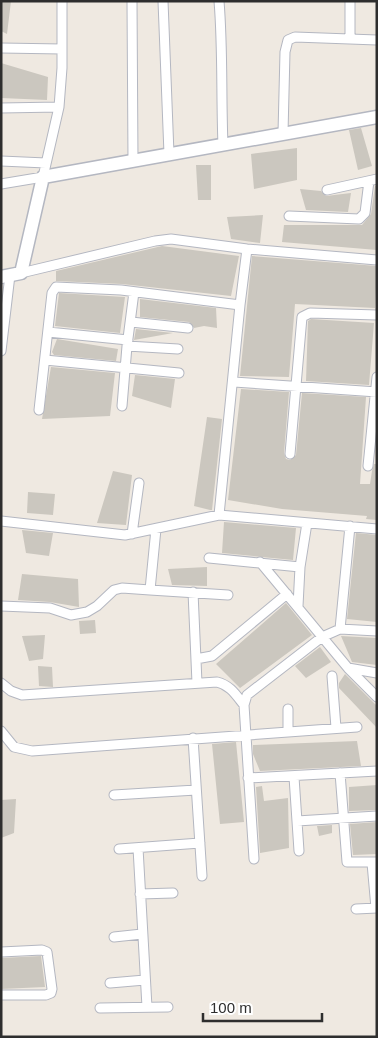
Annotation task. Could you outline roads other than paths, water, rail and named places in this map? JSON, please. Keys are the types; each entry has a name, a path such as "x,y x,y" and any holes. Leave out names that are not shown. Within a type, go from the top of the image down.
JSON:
{"main road":[{"path":"11,275 43,177 377,117"}],"street":[{"path":"1,184 43,177 59,107 62,1"},
{"path":"132,1 133,161"},
{"path":"163,1 169,154"},
{"path":"218,1 222,52 221,91 224,145"},
{"path":"350,1 350,38"},
{"path":"283,133 285,52 288,40 295,38 350,38 377,40"},
{"path":"1,48 62,49"},
{"path":"1,108 59,107"},
{"path":"1,161 46,164"},
{"path":"288,216 359,219 365,213 373,180 327,190"},
{"path":"1,351 11,275 156,241 171,240 248,249 377,260"},
{"path":"219,515 234,382 240,305 248,249"},
{"path":"39,410 52,293 56,287 134,292 240,305"},
{"path":"122,406 127,343 134,292"},
{"path":"290,454 302,317 310,313 377,315"},
{"path":"131,322 188,328"},
{"path":"48,332 178,349"},
{"path":"45,360 179,373"},
{"path":"368,466 377,377"},
{"path":"234,382 376,392"},
{"path":"132,534 139,483"},
{"path":"1,521 132,534 219,515 377,529"},
{"path":"298,606 300,567 307,523"},
{"path":"340,630 350,526"},
{"path":"150,590 156,529"},
{"path":"209,558 300,567"},
{"path":"260,562 348,668 377,697"},
{"path":"1,606 50,608 71,615 87,612 97,606 114,590 122,588 228,595"},
{"path":"193,592 197,683"},
{"path":"196,659 212,656 287,594"},
{"path":"254,859 245,734 244,706 247,695 322,637 340,630 377,631"},
{"path":"348,668 377,673"},
{"path":"332,676 336,728"},
{"path":"1,683 11,691 22,695 197,683 223,684 233,691 244,706"},
{"path":"288,708 288,732"},
{"path":"1,731 14,747 32,751 356,727"},
{"path":"193,738 202,876"},
{"path":"248,778 377,771"},
{"path":"340,774 347,862 374,862 376,908 356,909"},
{"path":"294,776 300,851"},
{"path":"114,795 196,790"},
{"path":"297,821 377,816"},
{"path":"119,849 200,843"},
{"path":"138,848 146,1007"},
{"path":"140,894 173,893"},
{"path":"114,937 142,934"},
{"path":"1,952 42,950 46,952 52,989 51,993 46,995 1,995"},
{"path":"110,983 145,980"},
{"path":"100,1008 168,1007"}]}
